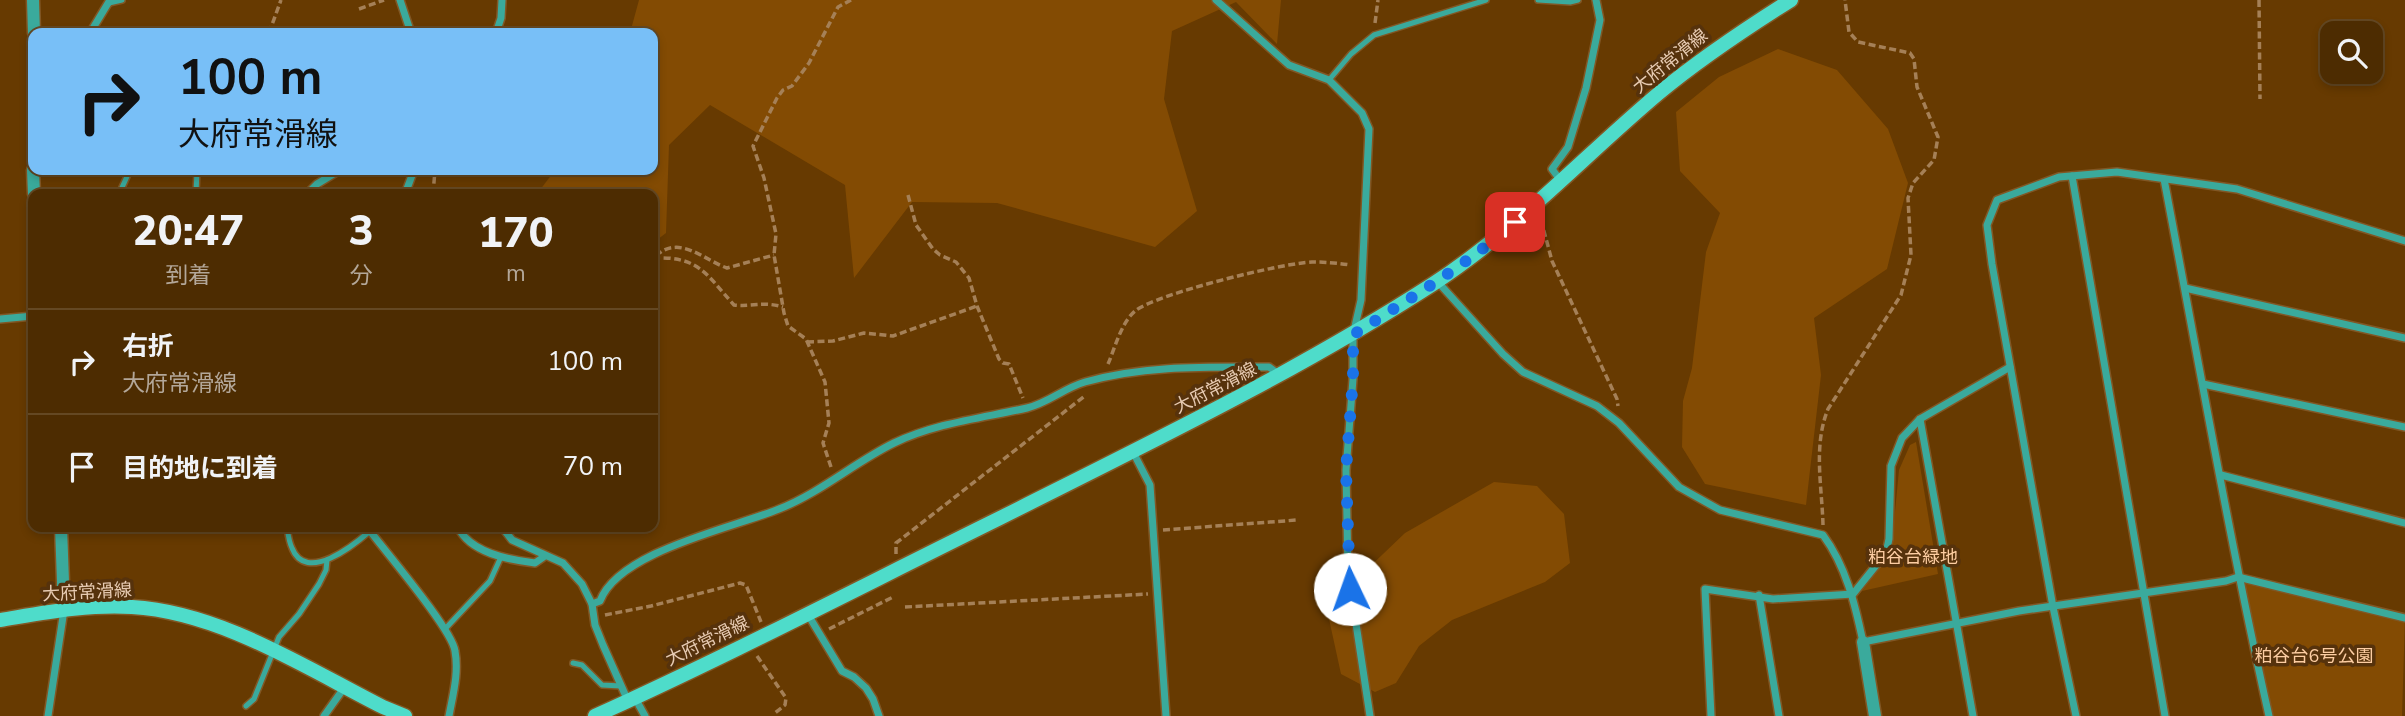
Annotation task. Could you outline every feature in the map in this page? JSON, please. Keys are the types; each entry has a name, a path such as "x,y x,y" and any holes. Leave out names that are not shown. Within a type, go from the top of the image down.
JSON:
{"main road":[{"name":"大府常滑線","path":"595,716 1132,452 1281,376 1353,335 1437,281 1497,238 1659,93 1729,38 1791,0"},
{"name":"大府常滑線","path":"0,620 64,609 132,607 170,613 227,629 405,716"}],"street":[{"path":"33,0 34,28"},
{"path":"400,0 409,28"},
{"path":"498,28 502,0"},
{"path":"1216,0 1289,65 1329,80 1356,106 1369,129 1361,300 1353,335 1353,379 1346,470 1348,571 1370,716"},
{"path":"1561,181 1552,169 1567,147 1586,88 1600,20 1595,0"},
{"path":"93,28 110,1"},
{"path":"2076,716 2053,607 1987,225 1997,200 2059,177 2117,172 2237,189 2405,241"},
{"path":"312,189 332,175"},
{"path":"2072,176 2165,716"},
{"path":"2164,179 2238,577 2269,716"},
{"path":"1437,281 1503,354 1523,372 1597,406 1619,422 1679,487 1720,510 1823,535 1832,547 1853,594 1875,716"},
{"path":"2185,288 2405,338"},
{"path":"0,319 28,316"},
{"path":"592,604 600,601 604,588 621,574 657,554 700,536 780,509 894,443 959,421 1040,404 1084,382 1166,370 1269,366 1281,376"},
{"path":"1711,716 1705,589 1773,598 1853,594 1886,553 1889,539 1891,466 1902,438 1920,419 2010,367"},
{"path":"2203,384 2405,427"},
{"path":"1920,419 1973,716"},
{"path":"1132,452 1150,485 1166,716"},
{"path":"2221,475 2405,523"},
{"path":"48,716 64,609 61,532"},
{"path":"370,532 445,629 455,648 457,675 449,716"},
{"path":"462,532 469,542 501,557 535,563 545,556"},
{"path":"506,532 512,540 563,563 573,572 592,604 603,645 621,686 645,716"},
{"path":"1863,642 2019,611 2238,577 2405,618"},
{"path":"1759,595 1779,716"},
{"path":"807,613 842,671 866,688 873,699 878,716"},
{"path":"324,716 344,688"}],"lane":[{"path":"110,1 122,0"},
{"path":"1329,80 1351,54 1374,35 1486,0"},
{"path":"1538,0 1578,0"},
{"path":"288,532 291,548 296,555 312,563 341,553 365,532"},
{"path":"445,629 490,581 501,557"},
{"path":"246,706 254,699 279,637 320,584 327,560"},
{"path":"572,663 582,666 602,685 621,686"}],"path":[{"path":"271,28 282,0"},
{"path":"359,9 384,0"},
{"path":"835,479 823,443 828,423 825,382 807,342 788,326 774,255 776,234 764,178 753,146 777,98 783,90 792,86 809,63 838,7 851,0"},
{"path":"1374,35 1378,0"},
{"path":"1823,535 1819,447 1821,427 1828,409 1900,295 1911,255 1908,198 1913,184 1934,160 1938,137 1917,87 1914,59 1910,53 1858,43 1849,32 1845,0"},
{"path":"2259,0 2260,99"},
{"path":"908,195 916,225 933,250 961,267 969,278 977,306 999,359 1009,364 1026,408"},
{"path":"1532,206 1540,219 1556,271 1617,399 1619,422"},
{"path":"658,254 671,248 684,247 727,268 774,255"},
{"path":"658,257 687,260 699,266 734,305 768,303 783,307"},
{"path":"807,342 834,341 864,333 892,336 977,306"},
{"path":"1153,531 1297,520"},
{"path":"594,615 651,606 740,583 746,585 766,634"},
{"path":"905,607 1157,594"},
{"path":"820,634 893,597"},
{"path":"747,643 786,698 785,705 775,713"}],"green space":[{"path":"639,0 1281,0 1277,44 1236,2 1172,31 1164,99 1197,211 1155,247 997,203 912,202 854,278 845,185 710,105 669,145 666,233 658,239 658,189 541,189 551,175 658,175 658,28 631,28"},
{"path":"1778,49 1837,70 1888,129 1908,183 1887,269 1814,318 1821,375 1806,505 1705,484 1682,447 1683,401 1692,368 1706,252 1720,213 1680,171 1676,112 1719,77"},
{"name":"粕谷台緑地","path":"1916,442 1938,574 1862,591 1891,553 1899,470 1910,445"},
{"path":"1494,482 1537,486 1564,514 1570,563 1545,582 1452,620 1419,646 1396,683 1375,692 1341,674 1329,619 1360,576 1405,533"},
{"name":"粕谷台6号公園","path":"2238,577 2405,618 2402,716 2266,716"}],"route":[{"path":"1350,589 1346,470 1353,379 1353,335 1437,281 1515,222"}]}
